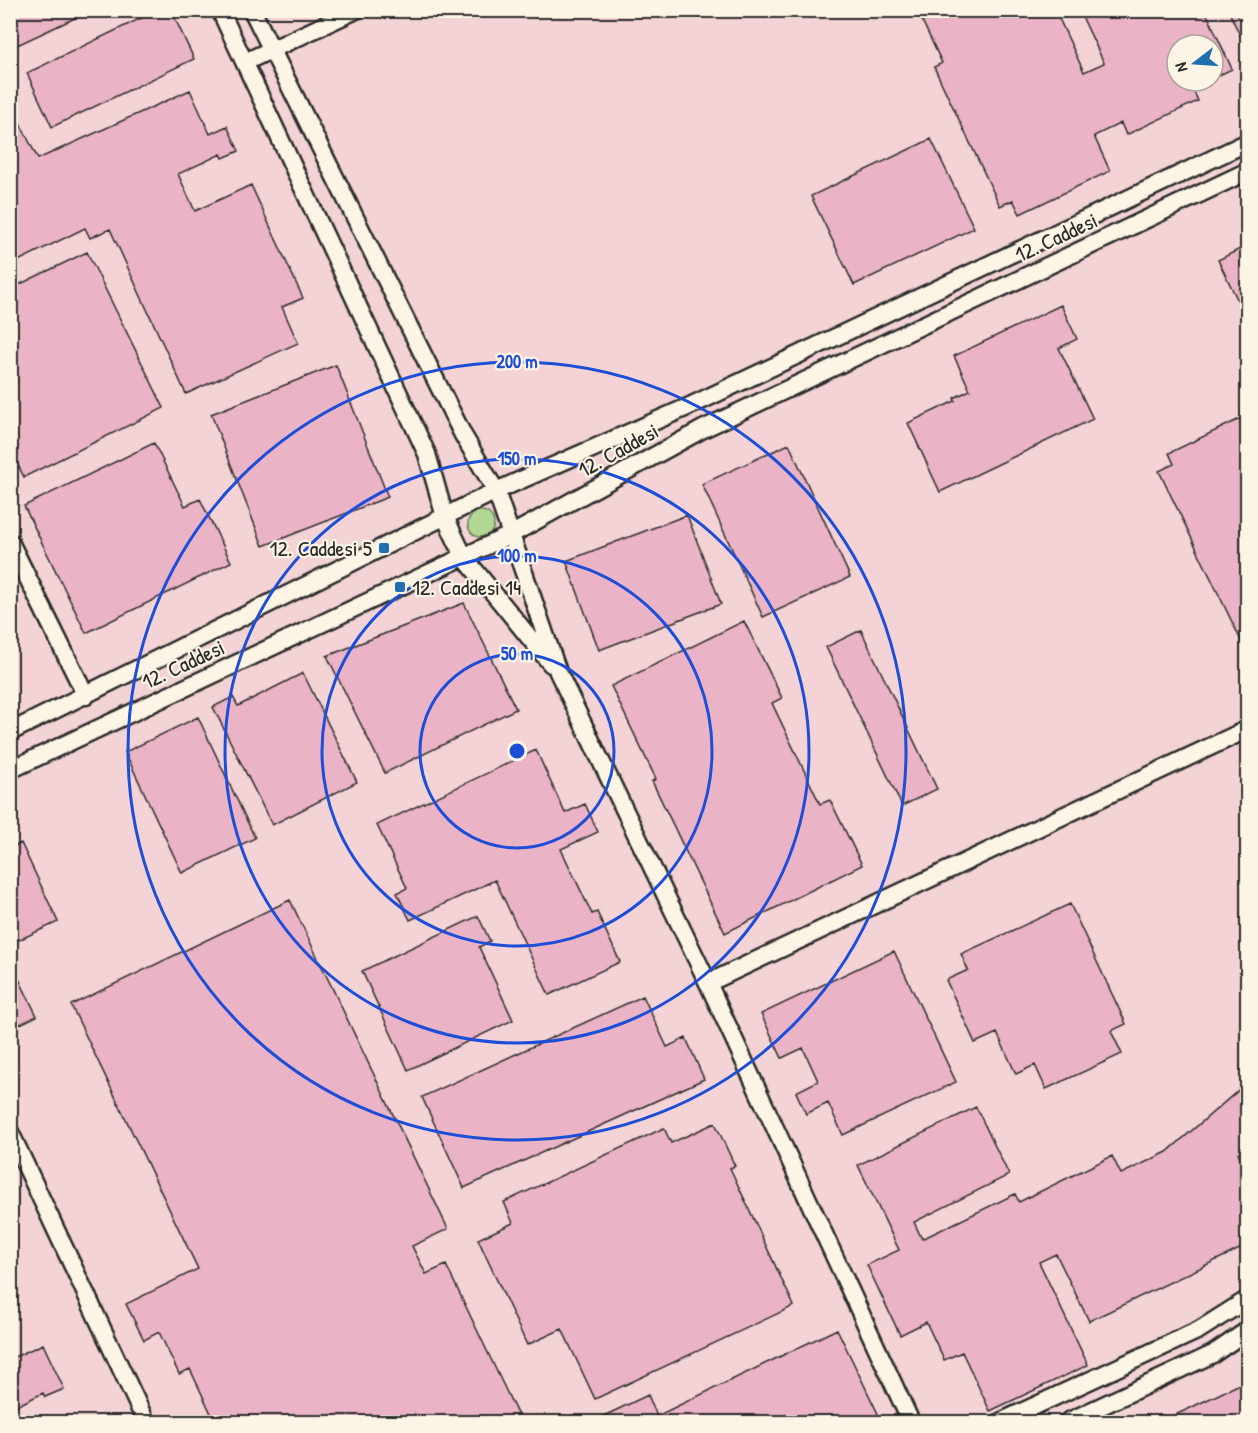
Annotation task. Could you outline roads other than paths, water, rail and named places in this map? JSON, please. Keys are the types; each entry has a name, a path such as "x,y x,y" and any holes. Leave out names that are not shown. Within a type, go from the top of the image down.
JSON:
{"street":[{"path":"220,10 427,454 445,517 464,557 558,672"},
{"path":"252,10 464,435 496,491 558,672 708,983 911,1422"},
{"path":"245,62 356,10"},
{"name":"12. Caddesi","path":"10,732 496,491 692,405 1248,142"},
{"name":"12. Caddesi","path":"10,770 512,534 703,429 1248,171"},
{"path":"10,542 86,696"},
{"path":"708,983 1248,729"},
{"path":"10,1132 146,1422"},
{"path":"1000,1422 1199,1330 1248,1299"},
{"path":"1067,1422 1213,1354 1248,1330"}],"place":[{"name":"12. Caddesi 5","path":"384,548"},
{"name":"12. Caddesi 14","path":"400,587"}]}
